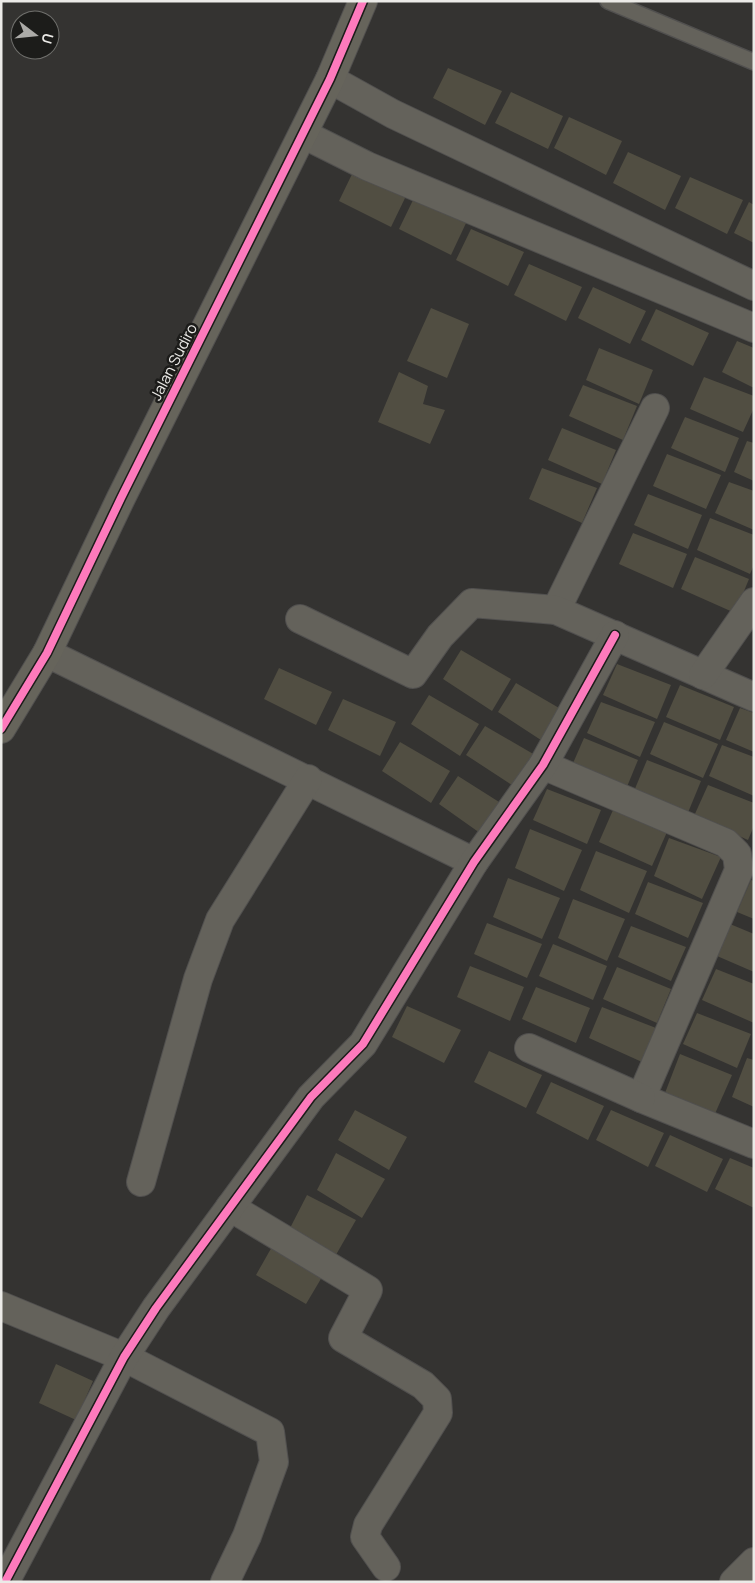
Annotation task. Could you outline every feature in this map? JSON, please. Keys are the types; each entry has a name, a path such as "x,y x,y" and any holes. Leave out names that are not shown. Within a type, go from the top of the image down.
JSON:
{"street":[{"name":"Jalan Sudiro","path":"1,730 47,653 121,498 330,79 363,1"},
{"path":"330,79 393,114 754,286"},
{"path":"303,134 367,166 754,328"},
{"path":"556,610 655,408"},
{"path":"703,675 754,602"},
{"path":"300,619 413,674 440,636 472,603 556,610 754,697"},
{"path":"5,1582 124,1358 156,1308 311,1097 363,1044 474,862 543,765 616,635"},
{"path":"47,653 308,779 474,862"},
{"path":"543,765 726,843 737,854 739,870 641,1098"},
{"path":"141,1182 198,980 220,920 308,779"},
{"path":"528,1048 641,1098 754,1144"},
{"path":"230,1208 368,1290 343,1338 423,1385 437,1399 438,1413 368,1525 364,1537 386,1567"},
{"path":"1,1306 124,1358 270,1432 274,1462 247,1536 225,1582"},
{"path":"734,1582 754,1562"}],"lane":[{"path":"608,1 754,62"}],"building":[{"path":"448,68 502,91 485,125 433,98"},
{"path":"511,92 563,116 548,149 495,123"},
{"path":"569,117 622,141 606,175 554,148"},
{"path":"628,152 681,176 665,210 613,183"},
{"path":"354,170 407,194 391,227 339,201"},
{"path":"690,177 743,200 727,234 675,208"},
{"path":"414,198 467,221 451,255 399,229"},
{"path":"749,202 754,205 754,243 734,233"},
{"path":"471,229 524,252 508,286 456,260"},
{"path":"529,264 582,287 566,321 514,295"},
{"path":"593,287 646,311 630,344 578,318"},
{"path":"431,308 469,324 447,378 407,361"},
{"path":"656,309 709,333 693,366 641,340"},
{"path":"737,341 754,348 754,388 722,372"},
{"path":"599,348 653,370 639,404 586,380"},
{"path":"399,372 428,386 423,404 445,410 430,444 378,422"},
{"path":"704,377 754,396 754,408 743,432 690,409"},
{"path":"583,385 637,406 623,440 569,416"},
{"path":"685,417 739,438 725,472 671,448"},
{"path":"562,428 616,450 602,484 548,460"},
{"path":"747,441 754,443 754,481 734,472"},
{"path":"667,454 721,475 706,509 653,486"},
{"path":"542,468 597,488 582,523 529,499"},
{"path":"729,482 754,491 754,530 715,513"},
{"path":"648,494 702,515 688,549 634,525"},
{"path":"710,518 754,535 754,565 750,574 697,550"},
{"path":"633,533 687,554 673,588 619,564"},
{"path":"695,557 749,579 735,613 681,589"},
{"path":"461,650 511,679 492,711 443,679"},
{"path":"617,664 671,685 657,719 603,695"},
{"path":"279,668 332,692 316,725 264,699"},
{"path":"516,683 566,712 547,744 498,712"},
{"path":"680,685 734,707 720,740 666,717"},
{"path":"429,695 479,724 460,756 411,724"},
{"path":"343,699 396,722 380,756 328,730"},
{"path":"601,702 655,722 640,757 587,733"},
{"path":"740,708 754,713 754,752 726,740"},
{"path":"664,722 718,744 703,778 650,754"},
{"path":"485,726 535,755 515,787 466,755"},
{"path":"584,738 638,760 624,794 570,770"},
{"path":"400,742 450,771 431,803 382,771"},
{"path":"722,745 754,757 754,796 709,776"},
{"path":"647,760 701,781 687,815 634,791"},
{"path":"458,776 507,807 487,838 439,804"},
{"path":"708,785 754,803 754,826 748,840 694,816"},
{"path":"547,789 601,810 587,844 533,820"},
{"path":"613,810 667,832 652,866 599,842"},
{"path":"530,829 582,850 564,891 515,868"},
{"path":"669,838 721,857 702,899 654,876"},
{"path":"596,851 647,871 629,913 580,890"},
{"path":"508,878 560,898 542,939 493,917"},
{"path":"751,880 754,881 754,919 737,912"},
{"path":"648,882 703,903 688,938 635,914"},
{"path":"573,899 625,919 607,961 558,938"},
{"path":"487,923 542,944 527,978 474,954"},
{"path":"730,924 754,934 754,972 717,956"},
{"path":"631,926 686,947 671,981 618,957"},
{"path":"553,944 607,966 593,1000 539,976"},
{"path":"470,966 524,987 510,1021 457,997"},
{"path":"617,967 671,989 657,1023 603,999"},
{"path":"716,969 754,984 754,1023 702,1000"},
{"path":"536,987 590,1008 576,1043 522,1019"},
{"path":"407,1006 461,1030 444,1063 392,1037"},
{"path":"602,1007 656,1028 642,1062 589,1038"},
{"path":"697,1013 751,1034 737,1068 683,1044"},
{"path":"489,1051 542,1075 526,1108 474,1082"},
{"path":"680,1054 732,1075 714,1116 665,1093"},
{"path":"747,1058 754,1060 754,1107 732,1097"},
{"path":"551,1082 604,1106 588,1140 536,1113"},
{"path":"355,1110 407,1137 389,1170 338,1140"},
{"path":"611,1110 664,1133 648,1167 596,1140"},
{"path":"670,1135 723,1159 707,1192 655,1166"},
{"path":"336,1153 385,1179 362,1218 317,1190"},
{"path":"730,1158 754,1168 754,1208 715,1189"},
{"path":"307,1195 356,1220 333,1260 288,1232"},
{"path":"273,1245 325,1272 306,1304 256,1275"},
{"path":"56,1364 93,1381 76,1420 39,1403"}],"cycle path":[{"path":"1,729 47,653 121,498 330,79 363,1"},
{"path":"5,1582 124,1357 156,1308 311,1097 363,1044 474,862 543,765 615,635"}]}
